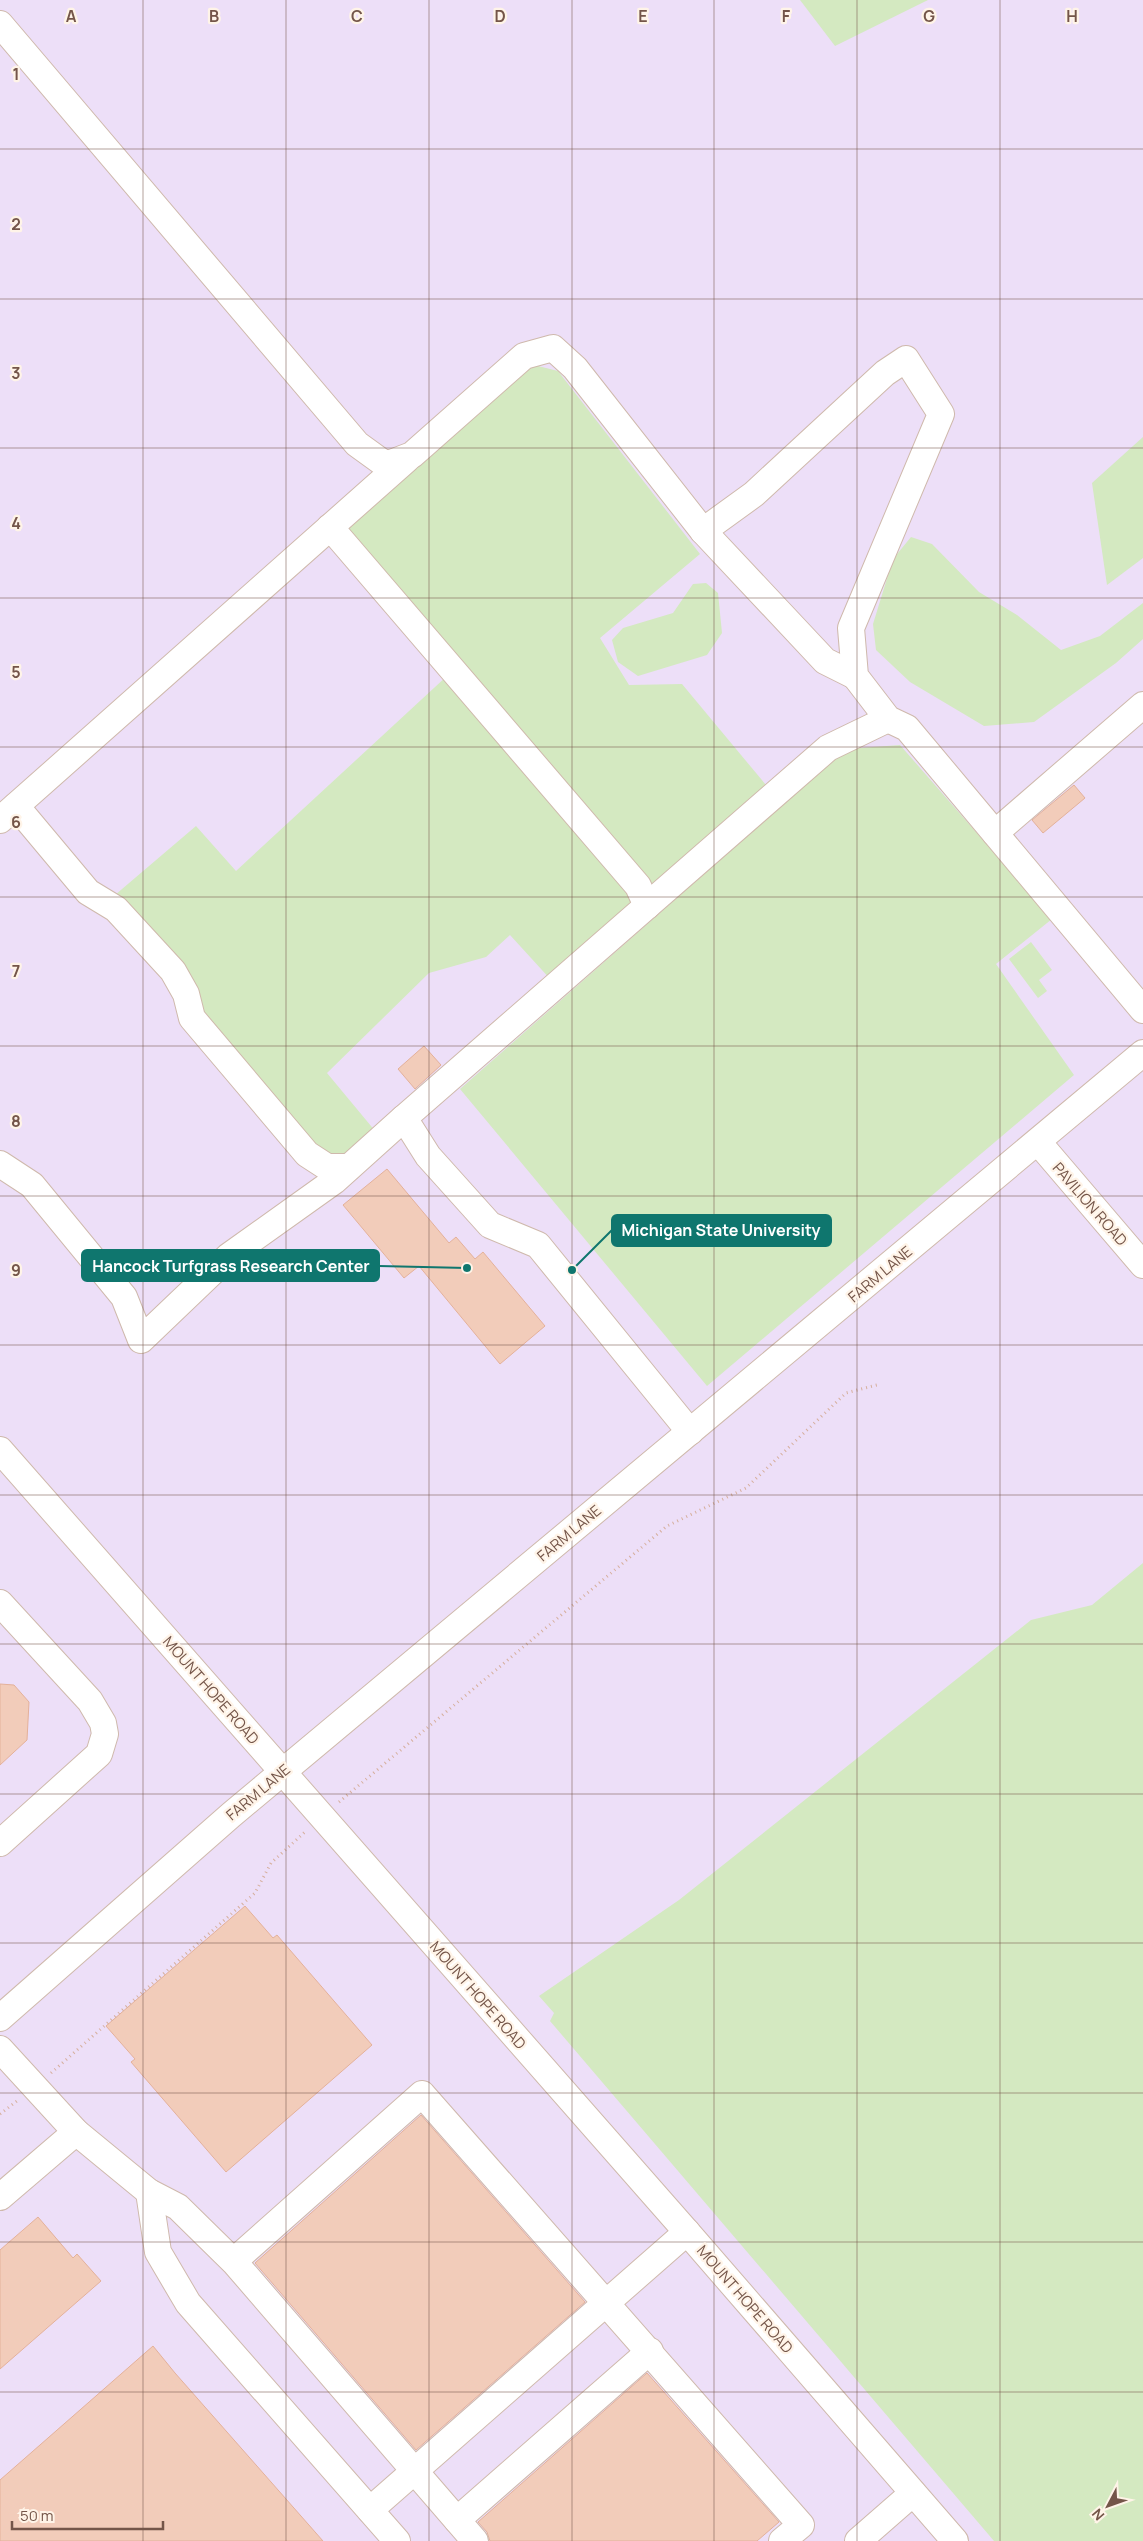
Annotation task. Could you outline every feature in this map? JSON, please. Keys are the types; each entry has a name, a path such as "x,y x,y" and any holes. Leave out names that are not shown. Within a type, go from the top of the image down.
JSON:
{"street":[{"path":"0,24 357,444 386,465 412,455"},
{"path":"349,1167 327,1167 306,1154 192,1018 186,994 173,971 116,909 88,892 8,813 524,356 553,348 575,368 703,531 825,661 855,676 888,720 907,728 1143,1010"},
{"path":"703,531 754,494 885,373 906,360 941,414 852,628 855,676"},
{"path":"330,527 638,886 647,906"},
{"path":"995,834 1143,705"},
{"path":"0,1164 32,1185 124,1297 141,1340 230,1256 334,1181 828,748 888,720"},
{"name":"FARM LANE","path":"0,2018 282,1772 1143,1054"},
{"path":"404,1118 428,1156 490,1225 538,1246 690,1432"},
{"name":"PAVILION ROAD","path":"1038,1142 1143,1265"},
{"name":"MOUNT HOPE ROAD","path":"0,1450 687,2232 955,2541"},
{"path":"0,1603 90,1701 103,1722 105,1734 99,1754 0,1843"},
{"path":"0,2049 76,2132 149,2192 178,2207 234,2261 475,2541"},
{"path":"234,2261 422,2094 801,2525 782,2541"},
{"path":"0,2197 76,2132"},
{"path":"149,2192 158,2252 188,2303 397,2541"},
{"path":"370,2510 687,2232"},
{"path":"457,2520 650,2352"},
{"path":"858,2541 913,2493"}],"path":[{"path":"0,2114 34,2088 255,1893 271,1863 322,1816 667,1526 746,1488 846,1393 877,1385"}],"shaded area":[{"path":"0,0 1143,0 1143,2541 0,2541"}],"green space":[{"path":"800,0 928,0 835,46"},
{"path":"526,363 558,371 700,554 600,638 629,685 682,684 771,791 651,897 337,529"},
{"path":"1143,437 1143,558 1107,585 1092,483"},
{"path":"911,537 932,544 979,592 1017,615 1061,650 1100,636 1143,603 1143,639 1116,663 1034,722 984,726 910,682 876,650 873,624 893,559"},
{"path":"706,583 718,593 722,633 707,655 638,676 618,662 612,640 623,628 673,613 693,584"},
{"path":"448,675 641,904 552,981 510,935 486,957 429,973 327,1073 376,1132 343,1163 324,1159 200,1017 115,895 196,826 236,871"},
{"path":"900,745 1052,919 996,964 1074,1075 707,1386 460,1089 846,749"},
{"path":"1031,942 1052,970 1039,980 1047,991 1038,998 1009,959"},
{"path":"1143,1563 1143,2541 994,2541 550,2021 554,2013 539,1996 679,1900 1031,1620 1092,1605"}],"building":[{"path":"1074,785 1085,798 1043,833 1032,820"},
{"path":"424,1046 441,1065 415,1089 398,1069"},
{"path":"387,1169 449,1243 456,1237 475,1259 483,1252 545,1326 500,1364 419,1266 404,1278 343,1205"},
{"path":"0,1684 14,1685 29,1702 27,1740 0,1765"},
{"path":"245,1906 273,1938 277,1935 372,2045 226,2172 131,2062 135,2059 106,2026"},
{"path":"421,2115 585,2302 416,2450 255,2263"},
{"path":"38,2217 73,2258 77,2254 101,2281 0,2369 0,2250"},
{"path":"153,2346 323,2541 0,2541 0,2480"},
{"path":"647,2373 779,2522 757,2541 490,2541 487,2532 478,2522"}],"place":[{"name":"Hancock Turfgrass Research Center","path":"467,1268"},
{"name":"Michigan State University","path":"572,1270"}]}
